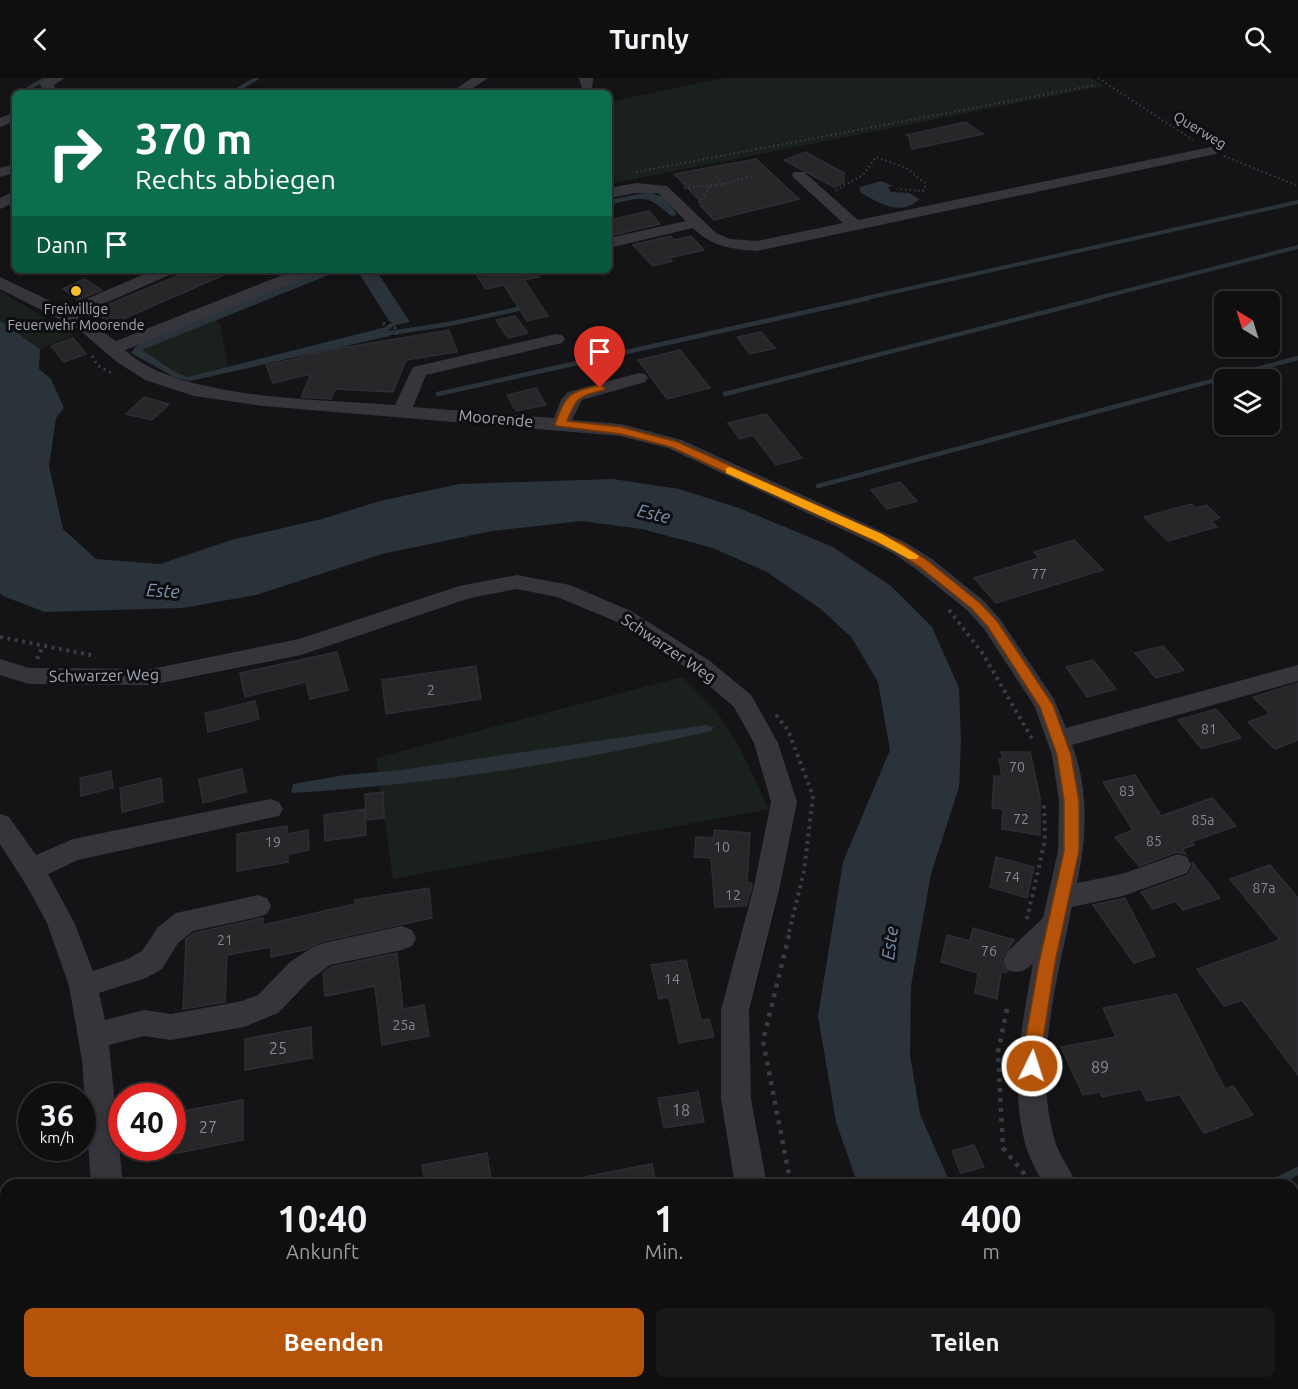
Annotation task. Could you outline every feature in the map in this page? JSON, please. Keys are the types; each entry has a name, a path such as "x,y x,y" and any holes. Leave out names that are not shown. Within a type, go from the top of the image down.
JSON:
{"street":[{"path":"49,90 47,84 58,78"},
{"path":"462,90 482,78"},
{"path":"612,193 644,188 662,189 710,236 727,244 757,246 1211,151"},
{"path":"800,175 854,225"},
{"path":"612,242 696,223"},
{"path":"64,315 161,273"},
{"path":"103,355 303,273"},
{"name":"Moorende","path":"0,282 92,330 103,355 151,376 194,390 263,400 621,430 675,444 898,547 956,589 992,624 1046,705 1048,744 1064,755 1072,801 1071,851 1033,1047 1032,1104 1042,1149 1057,1179"},
{"path":"402,410 419,371 556,339"},
{"path":"561,424 570,400 575,396 639,378"},
{"name":"Schwarzer Weg","path":"0,667 29,675 151,677 301,647 467,591 517,582 562,590 623,616 702,667 742,701 766,743 784,802 767,886 735,1010 736,1099 750,1179"},
{"path":"1048,744 1298,673"},
{"path":"32,870 74,850 270,810"},
{"path":"0,824 32,870 70,947 83,986 91,1037 100,1073 106,1179"},
{"path":"1017,961 1059,911 1178,865"},
{"path":"83,986 136,969 152,960 168,935 186,921 258,906"},
{"path":"91,1037 144,1023 171,1027 244,1014 268,1004 300,971 323,955 402,938"}],"path":[{"name":"Querweg","path":"1098,78 1211,151 1298,186"},
{"path":"632,172 1095,85"},
{"path":"821,195 857,180 871,167 876,157 906,168 926,184 922,190 897,189"},
{"path":"662,189 723,184 753,176"},
{"path":"716,177 723,184"},
{"path":"383,323 395,328 398,336"},
{"path":"103,355 97,365 117,376"},
{"path":"942,604 1048,744"},
{"path":"0,637 103,656"},
{"path":"774,712 788,730 813,796 804,871 763,1041 789,1179"},
{"path":"1025,928 1045,840 1044,802"},
{"path":"1007,1008 998,1052 1003,1148 1023,1172 1026,1179"}],"shaded area":[{"path":"723,78 1092,78 1104,86 612,183 612,101"},
{"path":"0,291 74,335 40,349 0,321"},
{"path":"216,320 220,324 228,366 187,377 175,375 142,350"},
{"path":"682,677 717,712 741,750 769,809 393,879 376,758"}],"water":[{"path":"881,181 893,186 888,187 891,192 909,193 919,199 912,205 897,208 882,204 860,192 860,187"},
{"path":"650,192 662,197 676,215 671,216 648,200 636,199 612,204 612,199"},
{"path":"314,273 334,273 142,350 175,372 187,377 382,328 388,330 390,336 190,381 174,377 131,353 144,341"},
{"path":"359,273 378,273 410,322 396,325 389,321"},
{"name":"Este","path":"0,321 40,349 39,369 51,379 64,408 56,418 49,466 63,529 96,559 160,564 231,540 322,519 380,501 459,484 613,479 679,489 739,508 833,547 891,586 932,627 959,688 961,740 959,787 931,874 911,986 910,1055 920,1114 948,1179 856,1179 836,1122 818,1016 843,862 890,750 878,682 852,638 822,610 767,572 713,548 642,529 581,521 492,531 382,554 256,595 183,608 45,612 0,593"},
{"path":"706,725 714,727 711,731 607,753 502,771 397,784 291,793 293,784 345,775 401,770"}],"building":[{"path":"966,122 983,134 912,149 909,137 906,135"},
{"path":"805,152 844,173 844,183 834,187 784,160"},
{"path":"756,159 799,199 714,220 700,205 704,205 674,174"},
{"path":"649,211 660,224 612,235 612,219"},
{"path":"670,236 674,240 691,236 704,250 669,258 672,261 653,266 633,245"},
{"path":"184,273 228,273 123,319 122,317 109,322 93,311"},
{"path":"475,273 538,273 539,277 524,280 548,316 527,321 504,285 486,289"},
{"path":"84,279 102,290 78,300 63,289"},
{"path":"515,316 528,333 508,338 496,320"},
{"path":"449,330 457,352 406,360 393,392 335,389 331,399 301,397 311,374 273,383 266,365 300,358 300,355"},
{"path":"761,332 775,348 750,354 737,337"},
{"path":"73,338 86,354 64,362 51,346"},
{"path":"680,350 710,388 667,399 638,360"},
{"path":"536,388 546,405 516,411 507,395"},
{"path":"144,397 169,404 152,420 126,414"},
{"path":"766,414 802,458 776,465 753,435 740,439 728,423"},
{"path":"900,482 917,501 887,509 871,490"},
{"path":"1191,504 1196,508 1206,505 1220,518 1211,521 1217,527 1168,541 1144,517"},
{"path":"1074,540 1103,570 996,603 974,578 1039,558 1034,552"},
{"path":"1163,646 1184,670 1156,678 1135,653"},
{"path":"337,652 348,690 310,699 306,682 245,697 240,673"},
{"path":"1093,660 1116,689 1087,697 1066,667"},
{"path":"476,666 481,699 386,714 382,680"},
{"path":"1298,683 1298,740 1275,749 1248,722 1270,714 1253,697"},
{"path":"255,701 259,719 208,732 205,713"},
{"path":"1216,709 1241,738 1202,749 1178,720"},
{"path":"1001,752 1030,752 1040,798 1040,835 1002,829 1003,809 992,808 994,776 1002,776 999,759 1003,759"},
{"path":"242,769 246,792 203,803 199,779"},
{"path":"111,771 113,788 81,796 80,778"},
{"path":"1135,775 1161,816 1212,798 1236,826 1191,842 1194,845 1182,849 1186,854 1177,852 1139,866 1115,837 1133,830 1103,782"},
{"path":"161,778 163,802 122,812 120,788"},
{"path":"383,792 384,818 366,820 365,794"},
{"path":"365,809 366,835 325,841 324,815"},
{"path":"287,826 288,834 308,830 309,850 288,854 288,862 237,871 237,834"},
{"path":"714,830 750,833 747,883 751,883 752,886 746,906 715,907 711,858 694,857 696,837 714,838"},
{"path":"996,857 1034,867 1027,898 990,887"},
{"path":"1192,862 1220,898 1183,910 1176,901 1153,909 1141,892 1188,875 1193,866"},
{"path":"1270,865 1298,898 1298,1075 1242,1000 1224,1006 1197,969 1280,940 1230,879"},
{"path":"429,888 432,918 323,941 304,950 271,957 271,947 227,955 225,1002 183,1009 186,939 194,933 263,918 263,925 355,904 355,900"},
{"path":"1125,898 1155,956 1134,963 1093,905"},
{"path":"973,928 1014,940 1001,960 1007,972 1001,972 997,999 975,993 978,973 941,962 947,935 970,941"},
{"path":"397,953 403,1009 424,1005 429,1036 382,1045 375,986 325,996 323,973 331,967"},
{"path":"686,960 701,1020 709,1019 714,1037 679,1043 669,997 659,999 651,965"},
{"path":"1176,994 1225,1089 1233,1086 1253,1115 1204,1133 1180,1095 1147,1101 1141,1089 1102,1097 1100,1092 1083,1095 1061,1047 1116,1037 1103,1008"},
{"path":"311,1027 312,1058 245,1070 245,1039"},
{"path":"698,1092 704,1122 664,1128 658,1098"},
{"path":"243,1100 243,1140 186,1151 186,1110"},
{"path":"974,1145 984,1167 961,1173 952,1151"},
{"path":"487,1153 491,1179 424,1179 422,1165"},
{"path":"652,1164 655,1179 584,1179 584,1177"}],"waterway":[{"path":"29,88 47,78"},
{"path":"237,90 257,78"},
{"path":"862,299 1298,202"},
{"path":"1094,299 1298,247"},
{"path":"438,394 869,298"},
{"path":"725,394 1100,298"},
{"path":"383,334 449,324 527,307"},
{"path":"380,333 398,321"},
{"path":"818,486 1298,358"},
{"path":"1281,1179 1298,1171"}],"slow traffic":[{"path":"730,471 878,537 913,556"}],"place":[{"name":"Freiwillige Feuerwehr Moorende","path":"76,291"}],"route":[{"path":"600,388 581,393 570,400 561,424 621,430 675,444 898,547 924,564 976,606 992,624 1046,705 1064,755 1072,801 1071,851 1047,963 1032,1066"}]}
